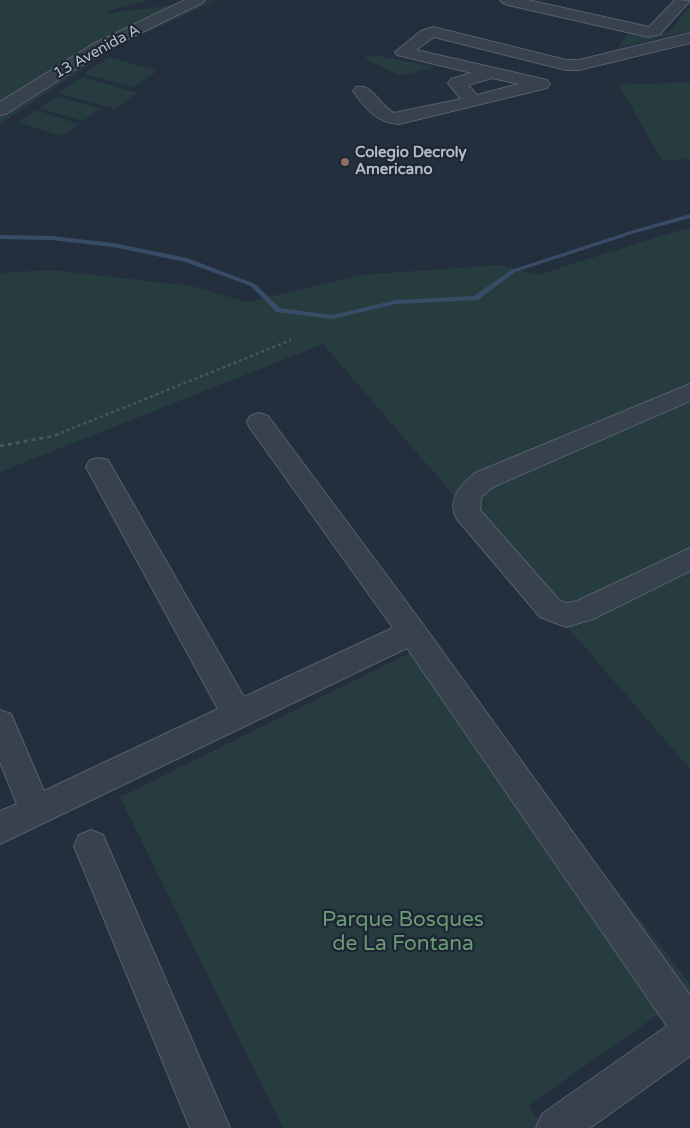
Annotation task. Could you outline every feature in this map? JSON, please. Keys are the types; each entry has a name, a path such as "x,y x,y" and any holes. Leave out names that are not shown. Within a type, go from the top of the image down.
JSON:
{"street":[{"name":"13 Avenida A","path":"0,110 98,47 197,0"},
{"path":"508,0 649,32 654,31 683,0"},
{"path":"541,84 403,52 432,32 566,65 578,65 690,38"},
{"path":"362,91 384,118 391,120 399,119 690,49"},
{"path":"473,101 457,83 492,72"},
{"path":"690,392 484,480 470,493 466,512 550,610 566,614 583,611 690,559"},
{"path":"259,422 412,632 690,1027"},
{"path":"99,467 237,714"},
{"path":"0,828 412,632"},
{"path":"0,724 36,811"},
{"path":"91,846 210,1128"},
{"path":"556,1128 690,1033"}],"path":[{"path":"0,446 53,436 291,340"}],"green space":[{"path":"0,0 149,0 108,11 109,13 216,0 110,50 0,124"},
{"path":"690,6 690,31 618,48 629,31 652,35 669,32"},
{"path":"373,55 436,67 401,76 364,58"},
{"path":"109,57 157,71 134,87 84,74"},
{"path":"83,77 137,93 115,109 58,93"},
{"path":"690,82 690,159 662,160 619,85"},
{"path":"58,96 100,109 83,121 40,108"},
{"path":"36,110 79,124 61,136 18,122"},
{"path":"690,227 690,769 323,344 0,472 0,273 51,270 192,286 247,302 362,275 499,265 537,275"},
{"name":"Parque Bosques de La Fontana","path":"426,645 690,984 690,992 529,1105 543,1128 283,1128 120,797"}],"waterway":[{"path":"0,237 51,238 113,245 187,260 253,285 278,310 332,317 396,302 476,298 513,271 633,232 690,216"}],"place":[{"name":"Colegio Decroly Americano","path":"345,162"}]}
